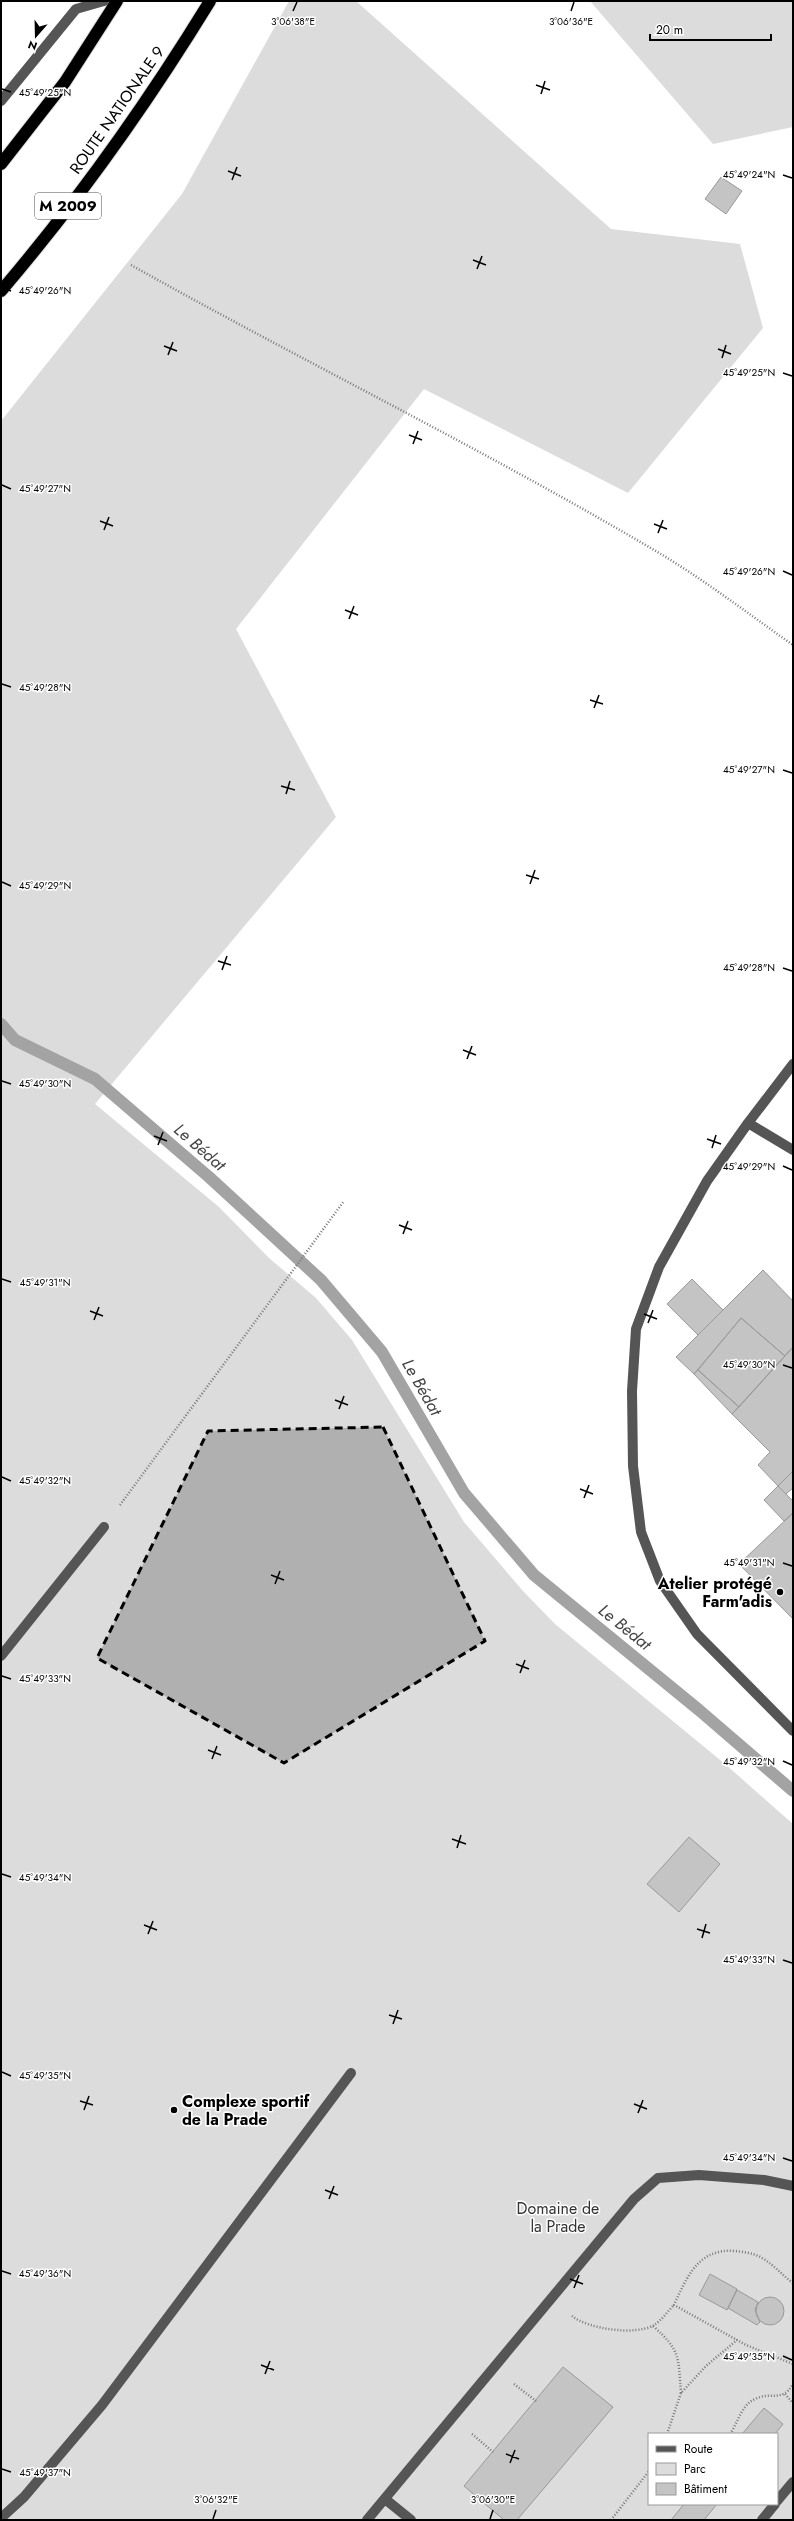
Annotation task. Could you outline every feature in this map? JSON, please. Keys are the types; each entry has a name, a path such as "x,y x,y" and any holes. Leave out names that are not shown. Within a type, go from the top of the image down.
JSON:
{"highway":[{"path":"1,164 65,82 117,1"},
{"name":"ROUTE NATIONALE 9","path":"1,291 34,252 133,118 210,1"}],"lane":[{"path":"1,100 76,9 104,1"},
{"path":"793,1064 748,1123 707,1181 659,1267 636,1329 632,1391 633,1466 641,1532 660,1581 697,1634 793,1730"},
{"path":"748,1123 793,1150"},
{"path":"1,1656 104,1527"},
{"path":"1,2518 24,2497 102,2405 351,2073"},
{"path":"367,2520 634,2199 658,2178 699,2174 764,2180 793,2186"},
{"path":"778,2500 793,2482"},
{"path":"385,2499 411,2520"},
{"path":"762,2520 774,2505"}],"path":[{"path":"131,265 206,307 469,446 655,551 793,645"},
{"path":"104,1527 344,1201"},
{"path":"550,2300 574,2318 603,2329 631,2330 653,2326 674,2305 692,2270 702,2258 714,2253 730,2251 761,2257 793,2283"},
{"path":"674,2305 737,2340 793,2364"},
{"path":"653,2326 671,2342 676,2350 681,2393"},
{"path":"667,2433 681,2393 706,2366 737,2340"},
{"path":"731,2433 736,2426 738,2415 753,2399 765,2395 780,2396 785,2394 793,2384"},
{"path":"785,2394 793,2403"},
{"path":"611,2520 648,2472"}],"highlighted area":[{"path":"383,1427 485,1641 284,1763 97,1658 208,1431"}],"green space":[{"name":"Domaine de la Prade","path":"289,1 356,1 611,229 740,244 763,328 628,493 424,389 236,629 336,817 95,1104 219,1207 269,1258 316,1298 352,1340 464,1522 523,1591 555,1624 725,1764 793,1824 793,2520 1,2520 1,421 182,194"},
{"path":"590,1 793,1 793,127 713,144"}],"building":[{"path":"721,177 742,191 726,214 705,199"},
{"path":"763,1270 793,1301 793,1347 785,1356 741,1318 694,1374 676,1357"},
{"path":"692,1279 723,1310 698,1335 667,1304"},
{"path":"741,1318 785,1356 739,1407 698,1370"},
{"path":"793,1347 793,1471 778,1486 758,1465 770,1452 732,1414"},
{"path":"698,1370 739,1407 732,1414 694,1374"},
{"path":"793,1471 793,1488 786,1494 778,1486"},
{"path":"778,1486 793,1501 793,1513 784,1521 764,1500"},
{"name":"Atelier protégé Farm'adis","path":"793,1513 793,1619 739,1564"},
{"path":"689,1837 720,1864 679,1912 647,1884"},
{"path":"710,2274 737,2289 727,2310 699,2295"},
{"path":"737,2290 758,2302 755,2310 760,2322 757,2325 728,2308"},
{"path":"770,2297 776,2298 780,2301 783,2305 783,2317 780,2321 776,2324 770,2325 764,2324 760,2321 757,2317 756,2311 757,2305 760,2301 764,2298"},
{"path":"563,2367 613,2407 517,2520 504,2520 464,2486"},
{"path":"764,2408 783,2424 776,2433 743,2433"},
{"path":"683,2505 716,2505 704,2520 671,2520"}],"waterway":[{"name":"Le Bédat","path":"1,1024 15,1040 95,1079 209,1177 321,1280 382,1352 464,1493 534,1575 699,1710 793,1791"}],"place":[{"name":"Atelier protégé Farm'adis","path":"780,1592"},
{"name":"Complexe sportif de la Prade","path":"174,2110"}]}
